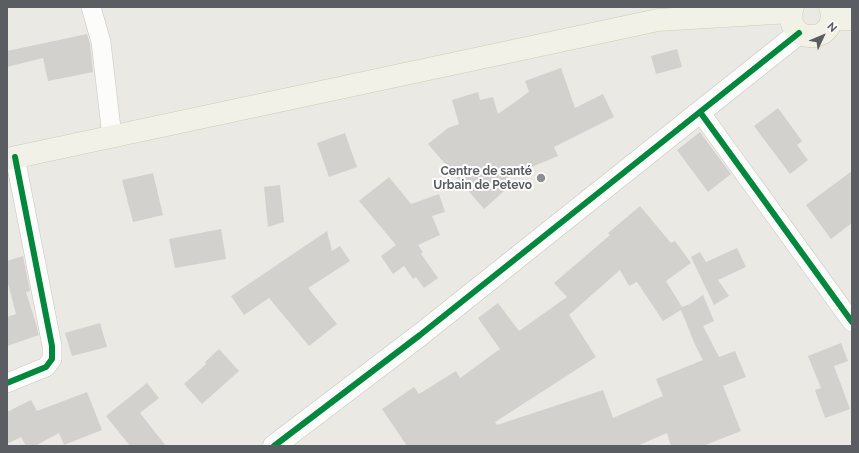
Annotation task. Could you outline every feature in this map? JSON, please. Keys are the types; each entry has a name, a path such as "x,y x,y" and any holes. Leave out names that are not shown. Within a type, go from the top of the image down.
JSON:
{"main road":[{"path":"11,158 658,20 792,10 792,24 800,33 807,36 816,36 829,28 838,15"}],"street":[{"path":"91,7 101,42 112,137"},
{"path":"274,446 420,334 800,33"},
{"path":"700,112 852,322"},
{"path":"7,383 46,367 52,359 52,346 11,158"}],"building":[{"path":"87,34 90,44 93,72 48,81 43,58 7,67 7,51"},
{"path":"677,49 682,67 656,74 651,56"},
{"path":"561,68 575,108 603,94 614,117 554,147 558,156 508,177 513,183 484,209 428,144 448,128 459,124 452,100 478,92 480,100 493,97 498,114 529,92 525,81"},
{"path":"778,108 802,141 797,145 808,160 790,174 754,126"},
{"path":"700,132 731,174 708,192 677,150"},
{"path":"345,133 357,167 329,177 317,143"},
{"path":"852,171 852,223 831,239 806,205"},
{"path":"153,173 163,215 133,222 122,180"},
{"path":"389,177 411,204 439,194 445,212 432,216 440,235 418,245 423,252 421,254 438,278 424,288 416,277 413,279 404,266 393,274 381,256 396,245 359,201"},
{"path":"280,185 284,222 268,227 264,187"},
{"path":"640,206 671,243 675,241 691,263 666,281 682,307 690,304 703,295 714,321 703,326 719,357 735,351 746,377 723,386 741,431 703,446 671,446 667,433 637,446 407,446 382,409 414,387 419,394 456,371 460,378 500,349 478,318 498,303 519,331 567,297 554,283 610,235 608,233","holes":["620,270 629,286 637,282 663,321 681,310 703,360 656,379 663,396 613,418 603,390 497,425 495,422 596,357 569,315"]},
{"path":"221,229 226,259 175,268 169,239"},
{"path":"327,231 332,251 340,246 350,261 308,288 337,324 309,346 269,298 244,315 231,296"},
{"path":"737,248 746,267 718,280 729,296 714,305 691,257 700,252 706,262"},
{"path":"23,256 30,291 26,292 39,335 7,346 7,317 16,314 7,280 7,261"},
{"path":"100,323 107,347 72,356 65,333"},
{"path":"841,343 848,361 834,366 850,409 825,418 815,390 821,388 808,356"},
{"path":"219,349 239,371 202,404 184,384 206,364 205,362"},
{"path":"147,383 159,398 140,413 166,446 130,446 106,416"},
{"path":"87,392 102,430 64,445 59,433 35,446 26,446 21,437 7,444 7,412 31,400 37,411"}],"cycle path":[{"path":"274,446 420,335 799,33"},
{"path":"700,112 852,322"},
{"path":"7,383 46,367 52,359 52,346 15,157"}],"place":[{"name":"Centre de santé Urbain de Petevo","path":"541,178"}]}
